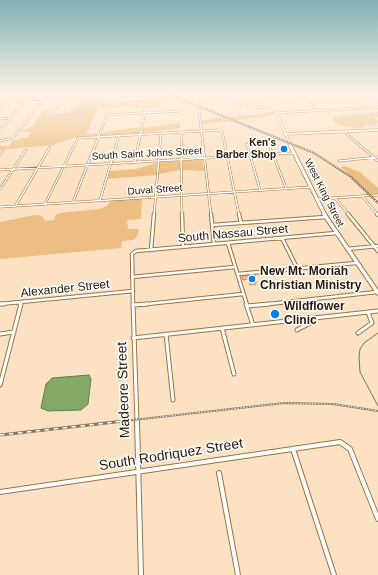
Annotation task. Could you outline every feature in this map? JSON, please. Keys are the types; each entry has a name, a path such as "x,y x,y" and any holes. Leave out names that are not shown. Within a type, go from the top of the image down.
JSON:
{"main road":[{"name":"West King Street","path":"279,120 326,217 346,249 377,292"},
{"path":"285,134 378,130"}],"street":[{"path":"0,130 8,120"},
{"path":"0,141 14,138 28,120"},
{"path":"73,202 104,120"},
{"path":"135,162 143,120"},
{"path":"200,120 214,244"},
{"path":"45,204 78,138 221,130 241,223"},
{"path":"343,131 378,161"},
{"path":"181,132 183,247"},
{"path":"151,250 161,134"},
{"path":"100,200 119,136"},
{"path":"268,142 286,188"},
{"path":"247,144 260,190"},
{"path":"16,206 50,147"},
{"path":"0,189 26,150"},
{"path":"0,155 3,151"},
{"name":"South Saint Johns Street","path":"0,170 294,153"},
{"path":"339,161 378,157"},
{"name":"Duval Street","path":"0,206 311,187"},
{"path":"317,199 378,195"},
{"path":"362,196 378,215"},
{"path":"336,198 378,251"},
{"path":"212,225 326,217"},
{"name":"South Nassau Street","path":"133,252 336,233"},
{"path":"282,238 298,269"},
{"path":"228,243 252,324"},
{"path":"346,249 378,246"},
{"name":"Madeore Street","path":"133,252 131,255 133,338 141,575"},
{"path":"238,274 356,263"},
{"path":"132,277 235,267"},
{"name":"Alexander Street","path":"0,304 133,291"},
{"path":"247,306 377,292"},
{"path":"133,305 243,294"},
{"path":"0,385 21,302"},
{"path":"133,338 378,310"},
{"path":"358,333 372,323 368,312"},
{"path":"297,330 310,323"},
{"path":"222,328 234,374"},
{"path":"0,334 14,332"},
{"path":"166,334 173,400"},
{"name":"South Rodriquez Street","path":"0,492 158,470 249,454 340,442 345,444 350,450 378,519"},
{"path":"293,449 334,575"},
{"path":"220,473 238,575"}],"shaded area":[{"path":"37,120 93,120 86,134 98,133 97,136 78,137 52,145 0,150 0,146 9,146 12,141 28,137 31,132 20,132 33,126"},
{"path":"206,120 239,120 202,124 202,121"},
{"path":"332,120 378,121 376,126 366,124 364,127 355,128 339,125"},
{"path":"180,123 180,128 141,133 142,128"},
{"path":"140,128 139,134 100,136 101,133"},
{"path":"202,159 204,171 183,170 182,161"},
{"path":"180,161 180,170 159,174 159,162"},
{"path":"157,163 156,175 108,179 110,171 136,169"},
{"path":"344,166 360,172 378,188 378,194 370,195 341,167"},
{"path":"142,198 141,219 127,220 128,229 139,229 137,237 133,240 122,241 121,248 0,259 0,222 35,215 42,216 45,221 54,220 56,215 60,213 99,209 107,206 111,200"},
{"path":"89,375 91,379 88,404 81,410 48,411 41,408 46,384 52,378"}],"building":[{"name":"New Mt. Moriah Christian Ministry","path":"255,275 256,284 250,285 248,279 243,280 242,276"}],"waterway":[{"path":"378,333 364,343 360,349 359,357 360,372 378,406"}],"railway":[{"path":"232,120 314,153 351,177 378,203"},
{"path":"115,422 284,403 333,404 378,411"},
{"path":"0,435 124,421"}],"place":[{"name":"Ken's Barber Shop","path":"284,149"},
{"name":"New Mt. Moriah Christian Ministry","path":"252,279"},
{"name":"Wildflower Clinic","path":"275,314"}]}
